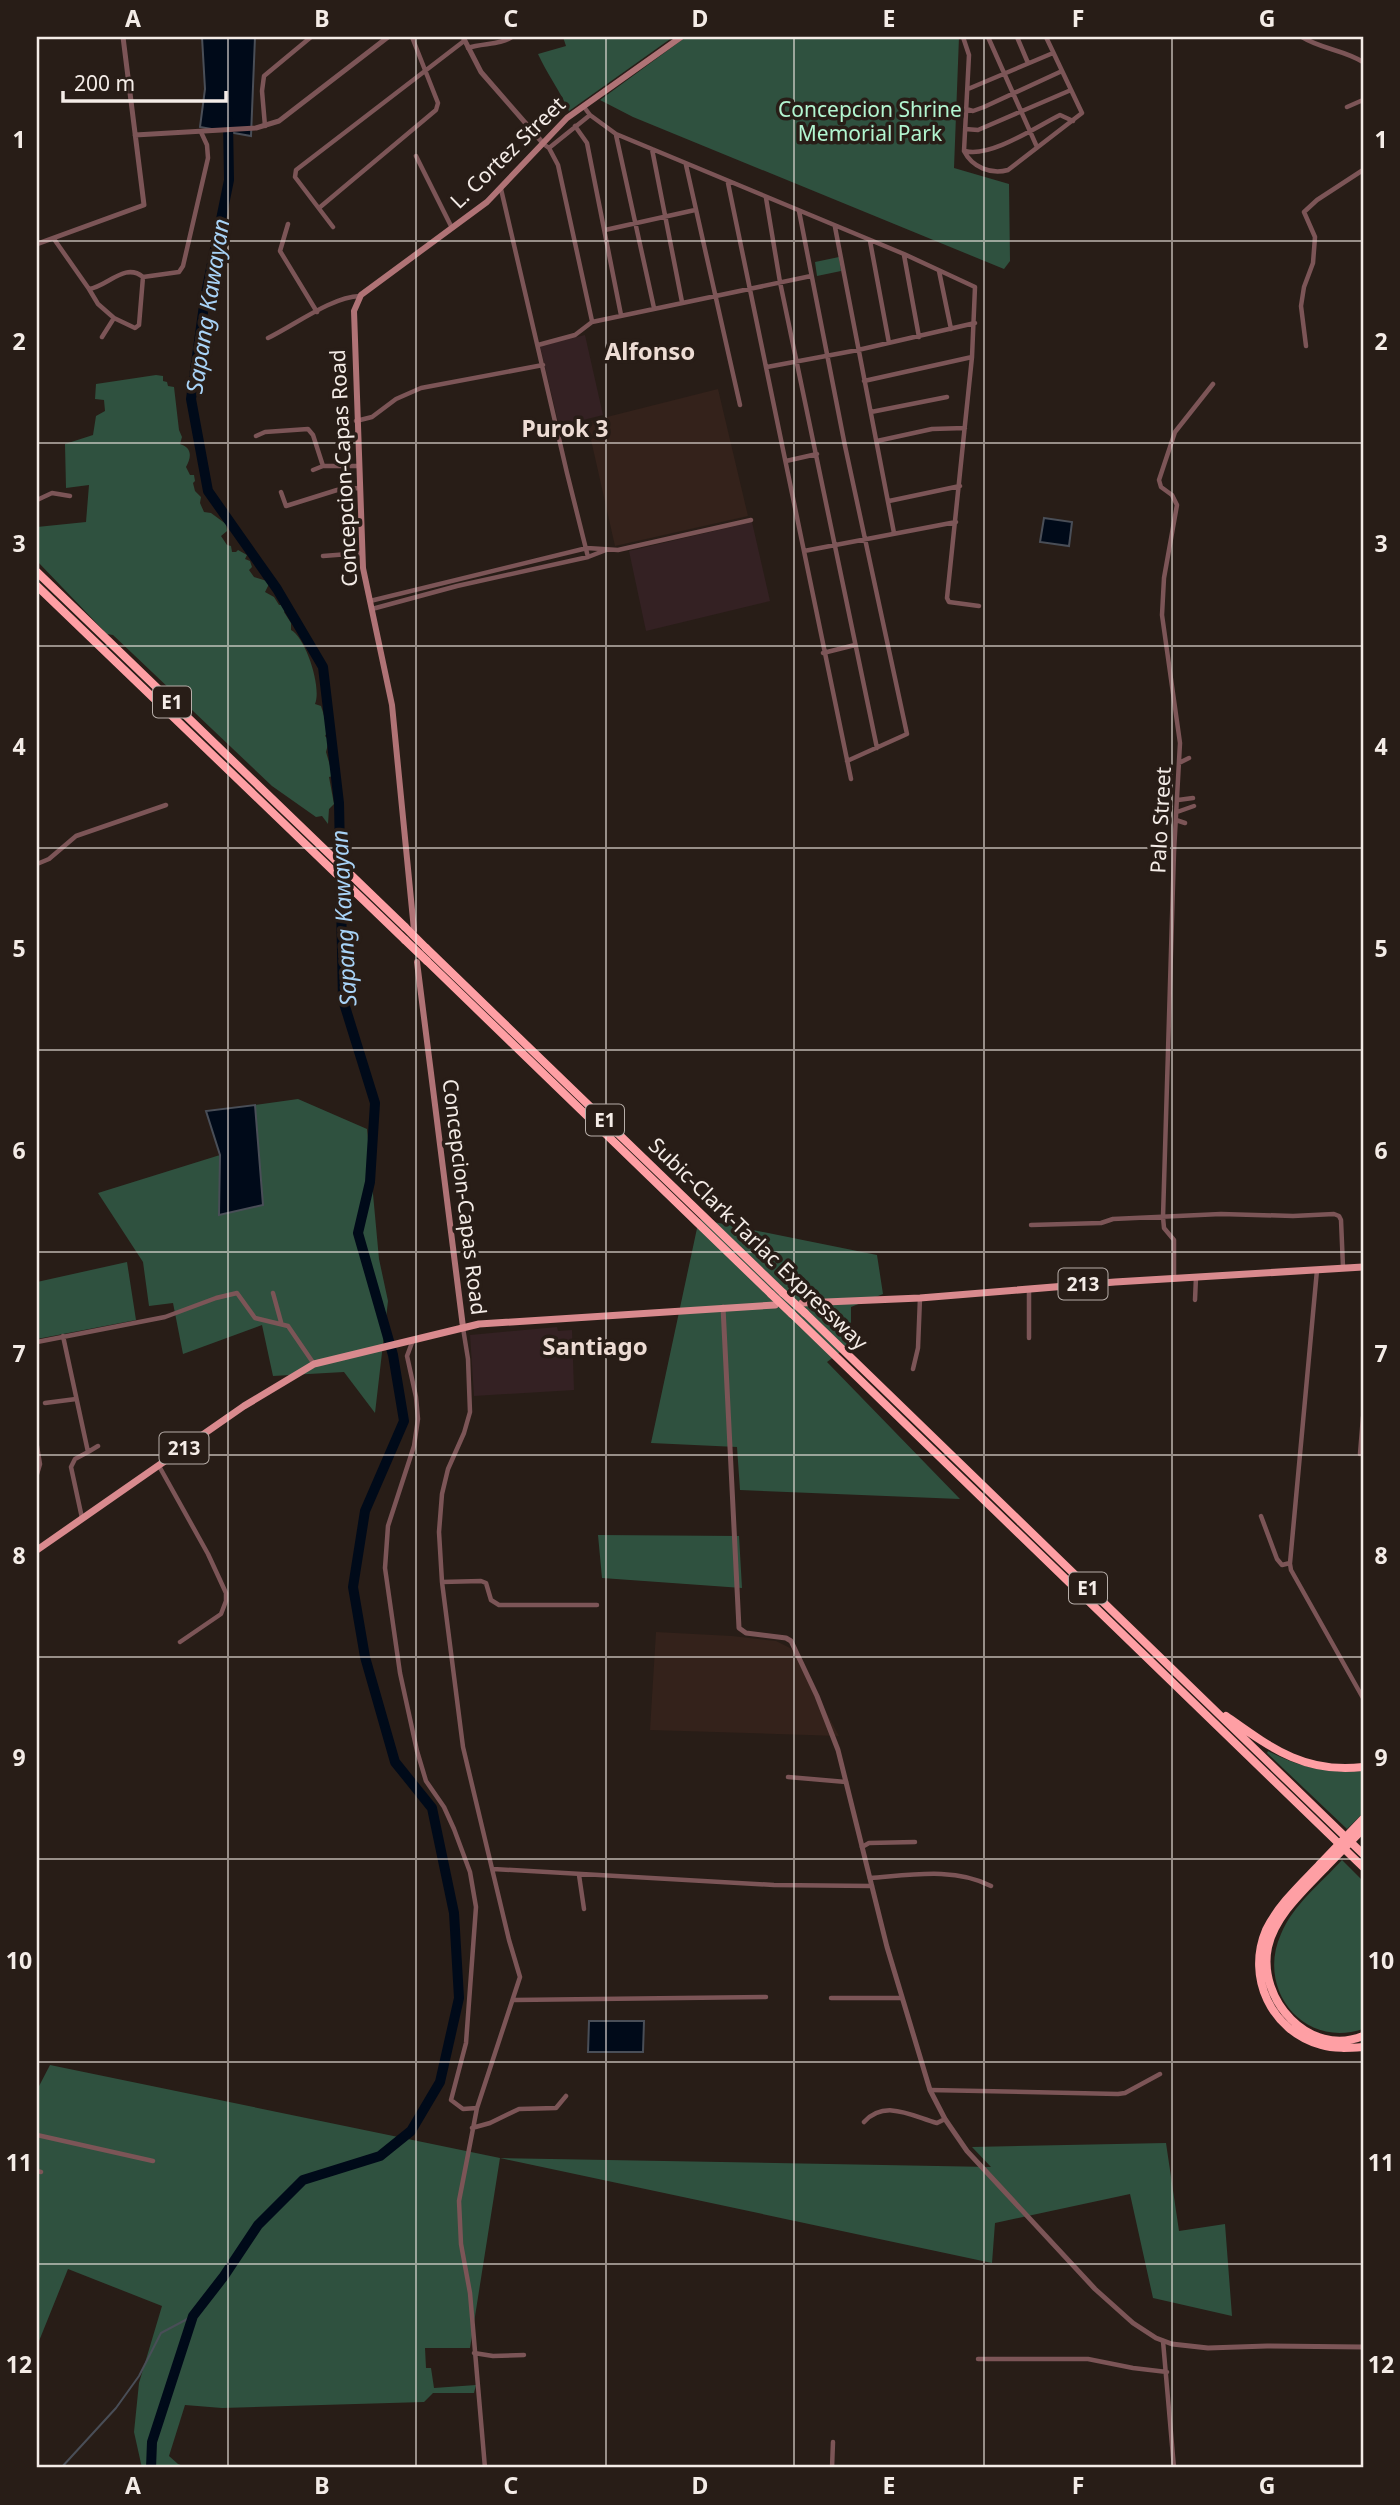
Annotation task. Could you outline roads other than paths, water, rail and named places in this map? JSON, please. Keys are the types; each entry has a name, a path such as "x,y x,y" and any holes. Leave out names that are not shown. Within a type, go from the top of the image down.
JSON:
{"highway":[{"name":"Subic-Clark-Tarlac Expressway","path":"37,572 1363,1854"},
{"name":"Subic-Clark-Tarlac Expressway","path":"37,586 1363,1869"},
{"path":"1206,1702 1263,1743 1289,1758 1320,1766 1347,1769 1363,1767"},
{"path":"1363,1819 1322,1866 1278,1924 1269,1945 1266,1971 1269,1984 1281,2008 1302,2029 1316,2036 1342,2041 1363,2036"},
{"path":"1363,1829 1285,1903 1267,1928 1258,1962 1259,1978 1270,2007 1280,2021 1293,2032 1332,2048 1363,2047"}],"main road":[{"name":"L. Cortez Street","path":"361,295 452,229 501,189 558,126 681,37"},
{"name":"Concepcion-Capas Road","path":"361,295 354,311 354,320 362,553 392,705 409,929"},
{"name":"Concepcion-Capas Road","path":"37,1550 244,1406 314,1364 463,1327 418,962"},
{"name":"213","path":"802,1303 920,1298 1029,1288 1363,1267"},
{"name":"213","path":"463,1327 775,1305"}],"street":[{"path":"37,244 144,205 123,37"},
{"path":"265,127 262,91 264,76 311,37"},
{"path":"135,135 265,127 279,121 388,37"},
{"path":"319,208 436,110 438,103 412,37"},
{"path":"468,48 503,42 512,37"},
{"path":"963,37 969,54 964,151 974,164 999,173 1008,170 1083,113 1046,37"},
{"path":"988,37 1037,147"},
{"path":"1017,37 1028,63"},
{"path":"1302,37 1321,47 1344,51 1363,62"},
{"path":"333,227 295,177 296,170 463,39 481,72 549,148 558,165 592,322"},
{"path":"968,89 1053,53"},
{"path":"966,109 973,111 1062,71"},
{"path":"965,129 978,130 1070,90"},
{"path":"1347,107 1363,100"},
{"path":"583,106 590,115 616,134 728,183 904,254 975,287 972,357 947,601 979,606"},
{"path":"549,148 590,115"},
{"path":"964,151 988,151 1060,115 1073,121"},
{"path":"575,126 587,143 621,315"},
{"path":"89,289 97,288 124,272 132,271 143,277 179,272 183,265 208,158 205,131"},
{"path":"616,134 654,308"},
{"path":"652,149 682,302"},
{"path":"416,156 452,229"},
{"path":"686,164 740,405"},
{"path":"1306,346 1301,306 1304,287 1313,263 1315,237 1304,212 1317,200 1363,170"},
{"path":"728,183 851,779"},
{"path":"501,189 588,556"},
{"path":"765,198 877,748"},
{"path":"605,230 695,210"},
{"path":"799,211 907,734 847,761"},
{"path":"288,224 281,242 281,251 317,312"},
{"path":"835,226 894,533"},
{"path":"54,239 98,304 129,327 139,326 143,277"},
{"path":"870,241 889,343"},
{"path":"904,254 919,337"},
{"path":"939,270 951,329"},
{"path":"538,345 575,335 592,322 811,275"},
{"path":"268,338 317,312 352,296 361,295"},
{"path":"102,337 114,318"},
{"path":"767,367 858,350 975,323"},
{"path":"864,381 972,357"},
{"path":"356,421 372,417 396,399 421,388 543,365"},
{"name":"Palo Street","path":"1174,1279 1174,1240 1164,1228 1163,1217 1180,743 1162,615 1164,578 1177,505 1172,495 1161,487 1159,480 1175,432 1213,384"},
{"path":"871,412 947,397"},
{"path":"877,441 932,429 965,428"},
{"path":"256,436 265,432 309,429 323,466"},
{"path":"786,461 817,454"},
{"path":"313,470 323,466 359,466"},
{"path":"889,501 960,486"},
{"path":"281,492 286,506 337,490 359,488"},
{"path":"37,500 52,493 70,496"},
{"path":"371,605 587,548 636,547 751,520"},
{"path":"804,551 956,522"},
{"path":"371,605 588,556 606,549"},
{"path":"323,555 362,553"},
{"path":"823,653 855,645"},
{"path":"1180,763 1189,758"},
{"path":"1178,800 1193,798"},
{"path":"37,864 49,859 76,836 166,805"},
{"path":"1177,812 1194,806"},
{"path":"1176,820 1185,823"},
{"path":"1031,1225 1221,1214 1337,1214 1340,1220 1343,1268"},
{"path":"1317,1269 1290,1563 1291,1570 1363,1698"},
{"path":"1195,1300 1196,1277"},
{"path":"1029,1288 1029,1338"},
{"path":"37,1342 164,1317 237,1293 255,1318 282,1323 294,1331 314,1364"},
{"path":"272,1293 282,1323"},
{"path":"913,1369 918,1348 920,1298"},
{"path":"723,1307 739,1628 747,1633 786,1638 793,1643 832,1733 847,1782 901,1998 930,2090 945,2119 967,2151 1095,2289 1133,2323 1163,2342 1208,2348 1363,2347"},
{"path":"463,1327 468,1359 470,1412 448,1469 442,1494 439,1532 442,1582 455,1701 463,1747 509,1940 520,1972 520,1983 477,2108 460,2187 458,2210 470,2293 485,2468"},
{"path":"63,1336 88,1452"},
{"path":"410,1340 407,1356 418,1419 414,1446 388,1527 385,1568 400,1673 417,1751 426,1781 444,1807 470,1872 476,1923 466,2043 451,2100 463,2109 477,2108"},
{"path":"45,1403 76,1399"},
{"path":"1360,1454 1363,1417"},
{"path":"37,1446 40,1464 37,1474"},
{"path":"82,1518 71,1466 75,1460 98,1446"},
{"path":"159,1466 202,1543 226,1593 221,1614 180,1642"},
{"path":"1261,1516 1277,1559 1282,1564 1290,1563"},
{"path":"442,1582 486,1583 491,1600 499,1605 597,1605"},
{"path":"788,1777 847,1782"},
{"path":"862,1847 869,1843 915,1842"},
{"path":"493,1869 774,1885 872,1886"},
{"path":"870,1878 957,1874 972,1877 991,1886"},
{"path":"579,1875 584,1909"},
{"path":"514,2000 766,1997"},
{"path":"831,1998 901,1998"},
{"path":"930,2090 1118,2094 1125,2093 1160,2074"},
{"path":"472,2128 490,2123 519,2109 556,2108 566,2096"},
{"path":"864,2122 871,2115 885,2110 901,2111 937,2123 945,2119"},
{"path":"37,2135 153,2161"},
{"path":"1163,2342 1174,2468"},
{"path":"474,2353 493,2356 524,2355"},
{"path":"978,2359 1088,2359 1133,2368 1167,2371"},
{"path":"832,2468 833,2442"}],"water":[{"path":"202,37 255,37 251,136 200,127 205,89"},
{"path":"1044,518 1072,522 1069,546 1040,542"},
{"path":"255,1105 263,1205 219,1215 220,1155 206,1111"},
{"path":"589,2021 644,2021 643,2052 588,2052"}],"waterway":[{"name":"Sapang Kawayan","path":"151,2468 152,2442 193,2316 258,2225 303,2180 380,2156 411,2131 440,2082 459,1998 454,1913 432,1808 395,1762 365,1657 353,1587 365,1511 404,1421 393,1355 358,1233 370,1182 375,1103 343,1000 339,803 323,667 277,589 208,491 191,399 205,298 229,180 228,121"},
{"path":"61,2468 116,2408 139,2376 161,2333 193,2316"}],"district":[{"name":"Alfonso","path":"650,352"},
{"name":"Purok 3","path":"565,429"},
{"name":"Santiago","path":"595,1347"}],"park label":[{"name":"Concepcion Shrine Memorial Park","path":"870,122"}]}
